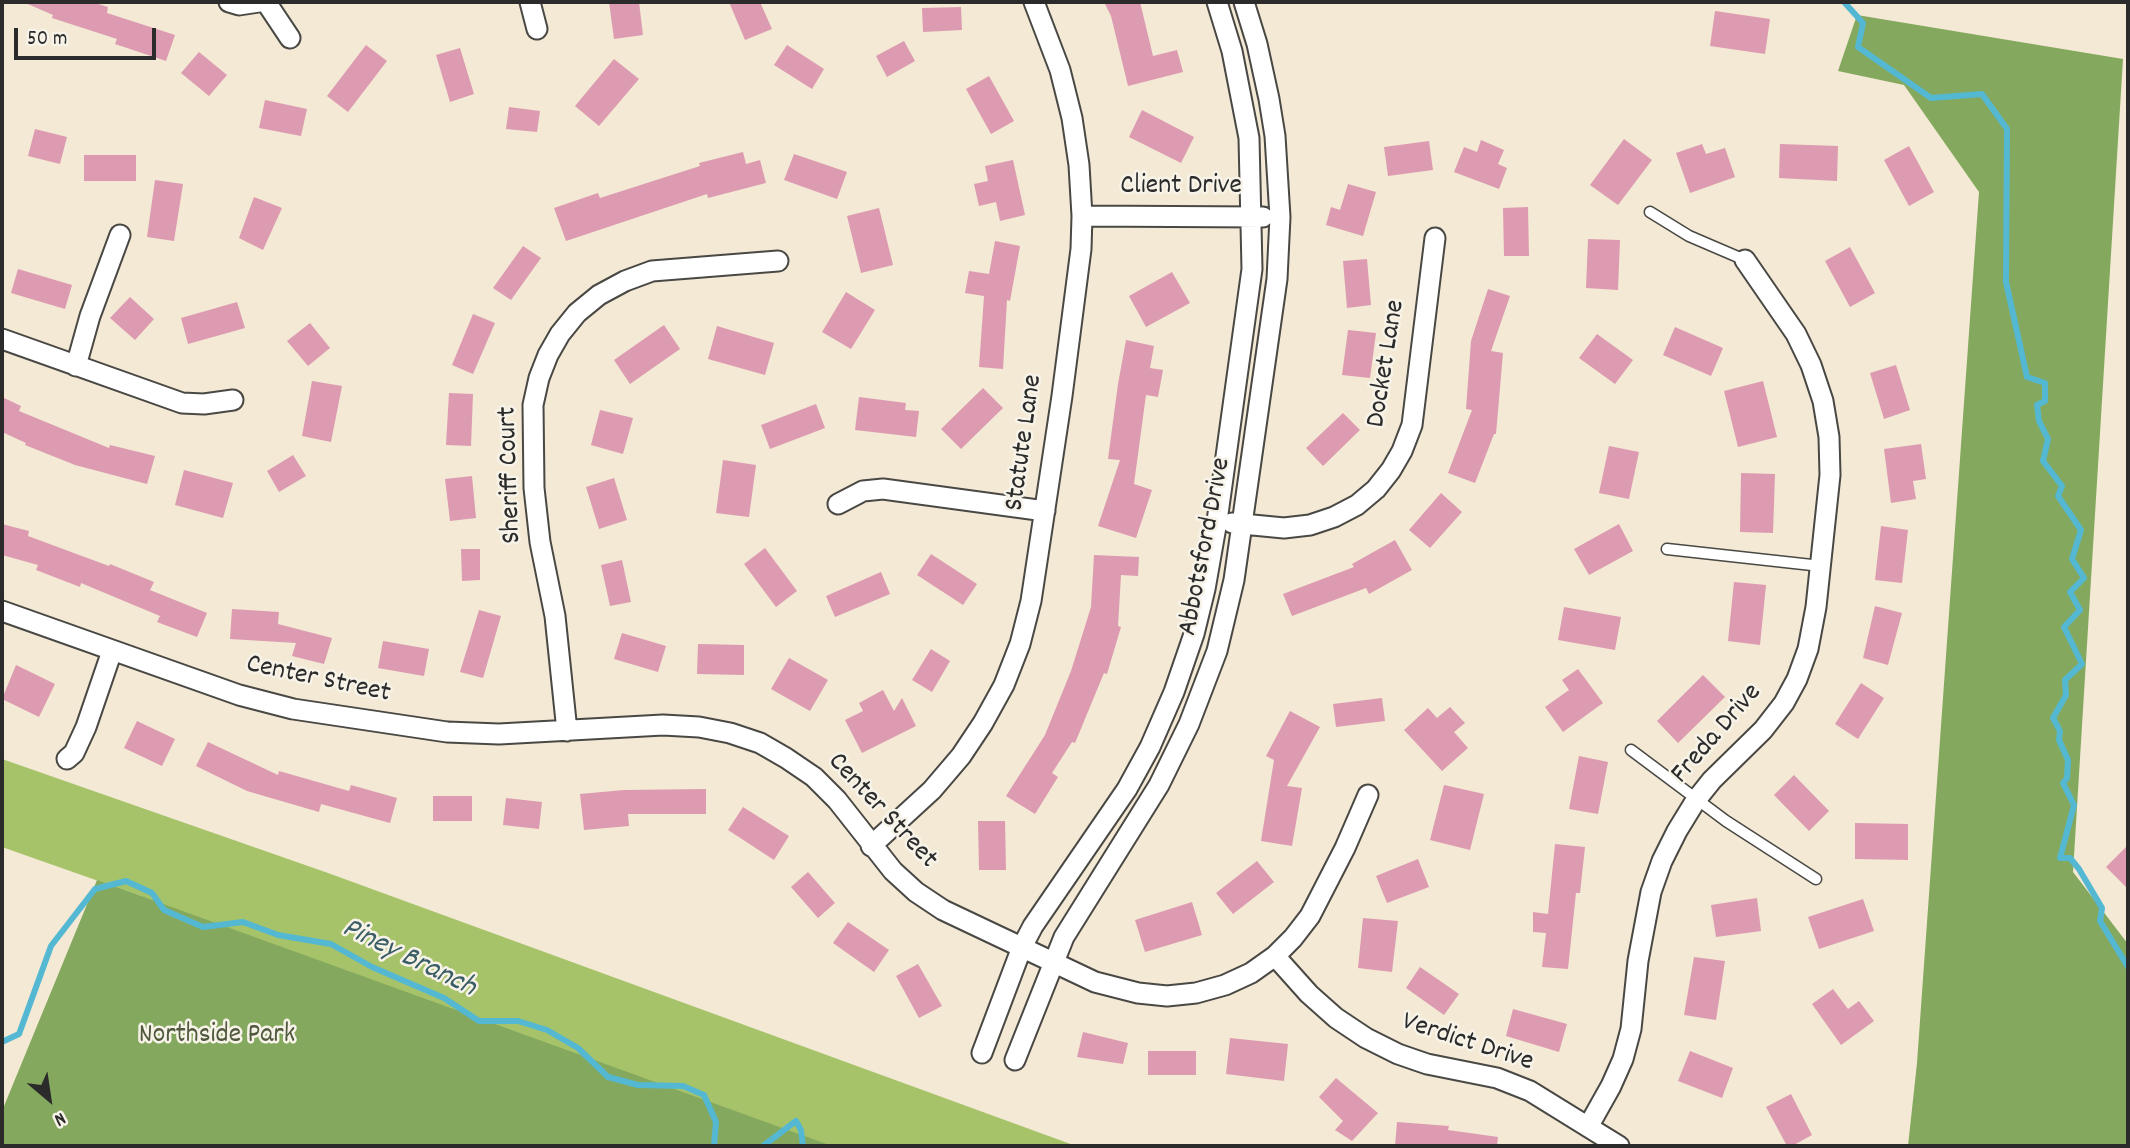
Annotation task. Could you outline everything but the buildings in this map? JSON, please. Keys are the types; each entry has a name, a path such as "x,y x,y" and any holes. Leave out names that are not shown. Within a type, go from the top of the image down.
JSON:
{"street":[{"path":"229,2 239,5 259,2"},
{"path":"266,2 290,38"},
{"path":"530,2 537,29"},
{"name":"Statute Lane","path":"871,846 932,790 984,723 1004,685 1020,644 1031,601 1081,249 1082,216 1079,165 1072,118 1060,70 1034,2"},
{"name":"Abbotsford Drive","path":"982,1053 1022,947 1046,906 1127,789 1150,747 1174,692 1194,634 1205,589 1251,282 1250,138 1232,51 1217,2"},
{"name":"Abbotsford Drive","path":"1015,1060 1053,961 1076,916 1159,785 1189,724 1217,650 1234,580 1277,279 1280,217 1275,136 1269,99 1257,44 1244,2"},
{"name":"Client Drive","path":"1082,216 1280,217"},
{"path":"76,366 90,316 120,235"},
{"name":"Docket Lane","path":"1217,521 1284,528 1310,525 1357,505 1376,489 1391,470 1412,425 1435,238"},
{"name":"Freda Drive","path":"1588,1127 1623,1059 1631,1029 1638,961 1651,892 1662,861 1676,831 1696,800 1712,780 1763,730 1784,703 1797,679 1808,649 1816,607 1830,475 1829,438 1823,401 1811,365 1796,334 1745,260"},
{"name":"Sheriff Court","path":"567,731 555,617 540,542 534,488 533,405 548,355 577,313 599,295 625,281 652,271 778,261"},
{"path":"2,339 183,403 204,404 233,400"},
{"path":"838,504 863,491 883,489 1045,511"},
{"name":"Center Street","path":"2,611 200,682 293,709 420,730 499,734 663,725 730,733 760,743 814,777 837,800 893,871 916,892 943,910 1095,982 1121,990 1167,996 1196,993 1225,985 1251,973 1275,956 1310,916 1345,848 1368,795"},
{"path":"67,759 74,753 86,727 112,651"},
{"name":"Verdict Drive","path":"1275,956 1309,994 1336,1018 1366,1038 1398,1054 1427,1064 1497,1078 1530,1091 1619,1146"}],"lane":[{"path":"1650,212 1699,241 1745,260"},
{"path":"1667,550 1821,566"},
{"path":"1631,750 1696,800 1816,879"}],"green space":[{"path":"1857,15 2123,59 2073,872 2128,944 2128,1146 1908,1146 1917,1063 1979,192 1904,85 1838,71"},
{"path":"2,759 328,873 1076,1146 73,1146 141,896 2,847"},
{"name":"Northside Park","path":"97,880 832,1146 2,1146 2,1111"}],"waterway":[{"path":"1844,2 1863,23 1858,47 1931,98 1982,94 2007,129 2006,282 2027,377 2045,383 2045,401 2037,405 2039,421 2048,439 2043,461 2062,486 2058,496 2081,530 2072,559 2084,578 2070,592 2080,610 2064,627 2082,664 2065,680 2066,695 2053,718 2060,731 2059,740 2068,760 2067,778 2063,783 2074,805 2060,858 2070,858 2079,869 2102,908 2100,921 2128,967"},
{"name":"Piney Branch","path":"2,1042 19,1034 51,946 95,889 126,881 152,893 164,910 203,927 243,922 278,935 331,944 372,967 444,998 479,1021 518,1021 547,1030 578,1048 608,1077 638,1085 683,1086 704,1095 716,1122 714,1146"},
{"name":"Piney Branch","path":"763,1146 796,1121 801,1130 803,1146"}]}
